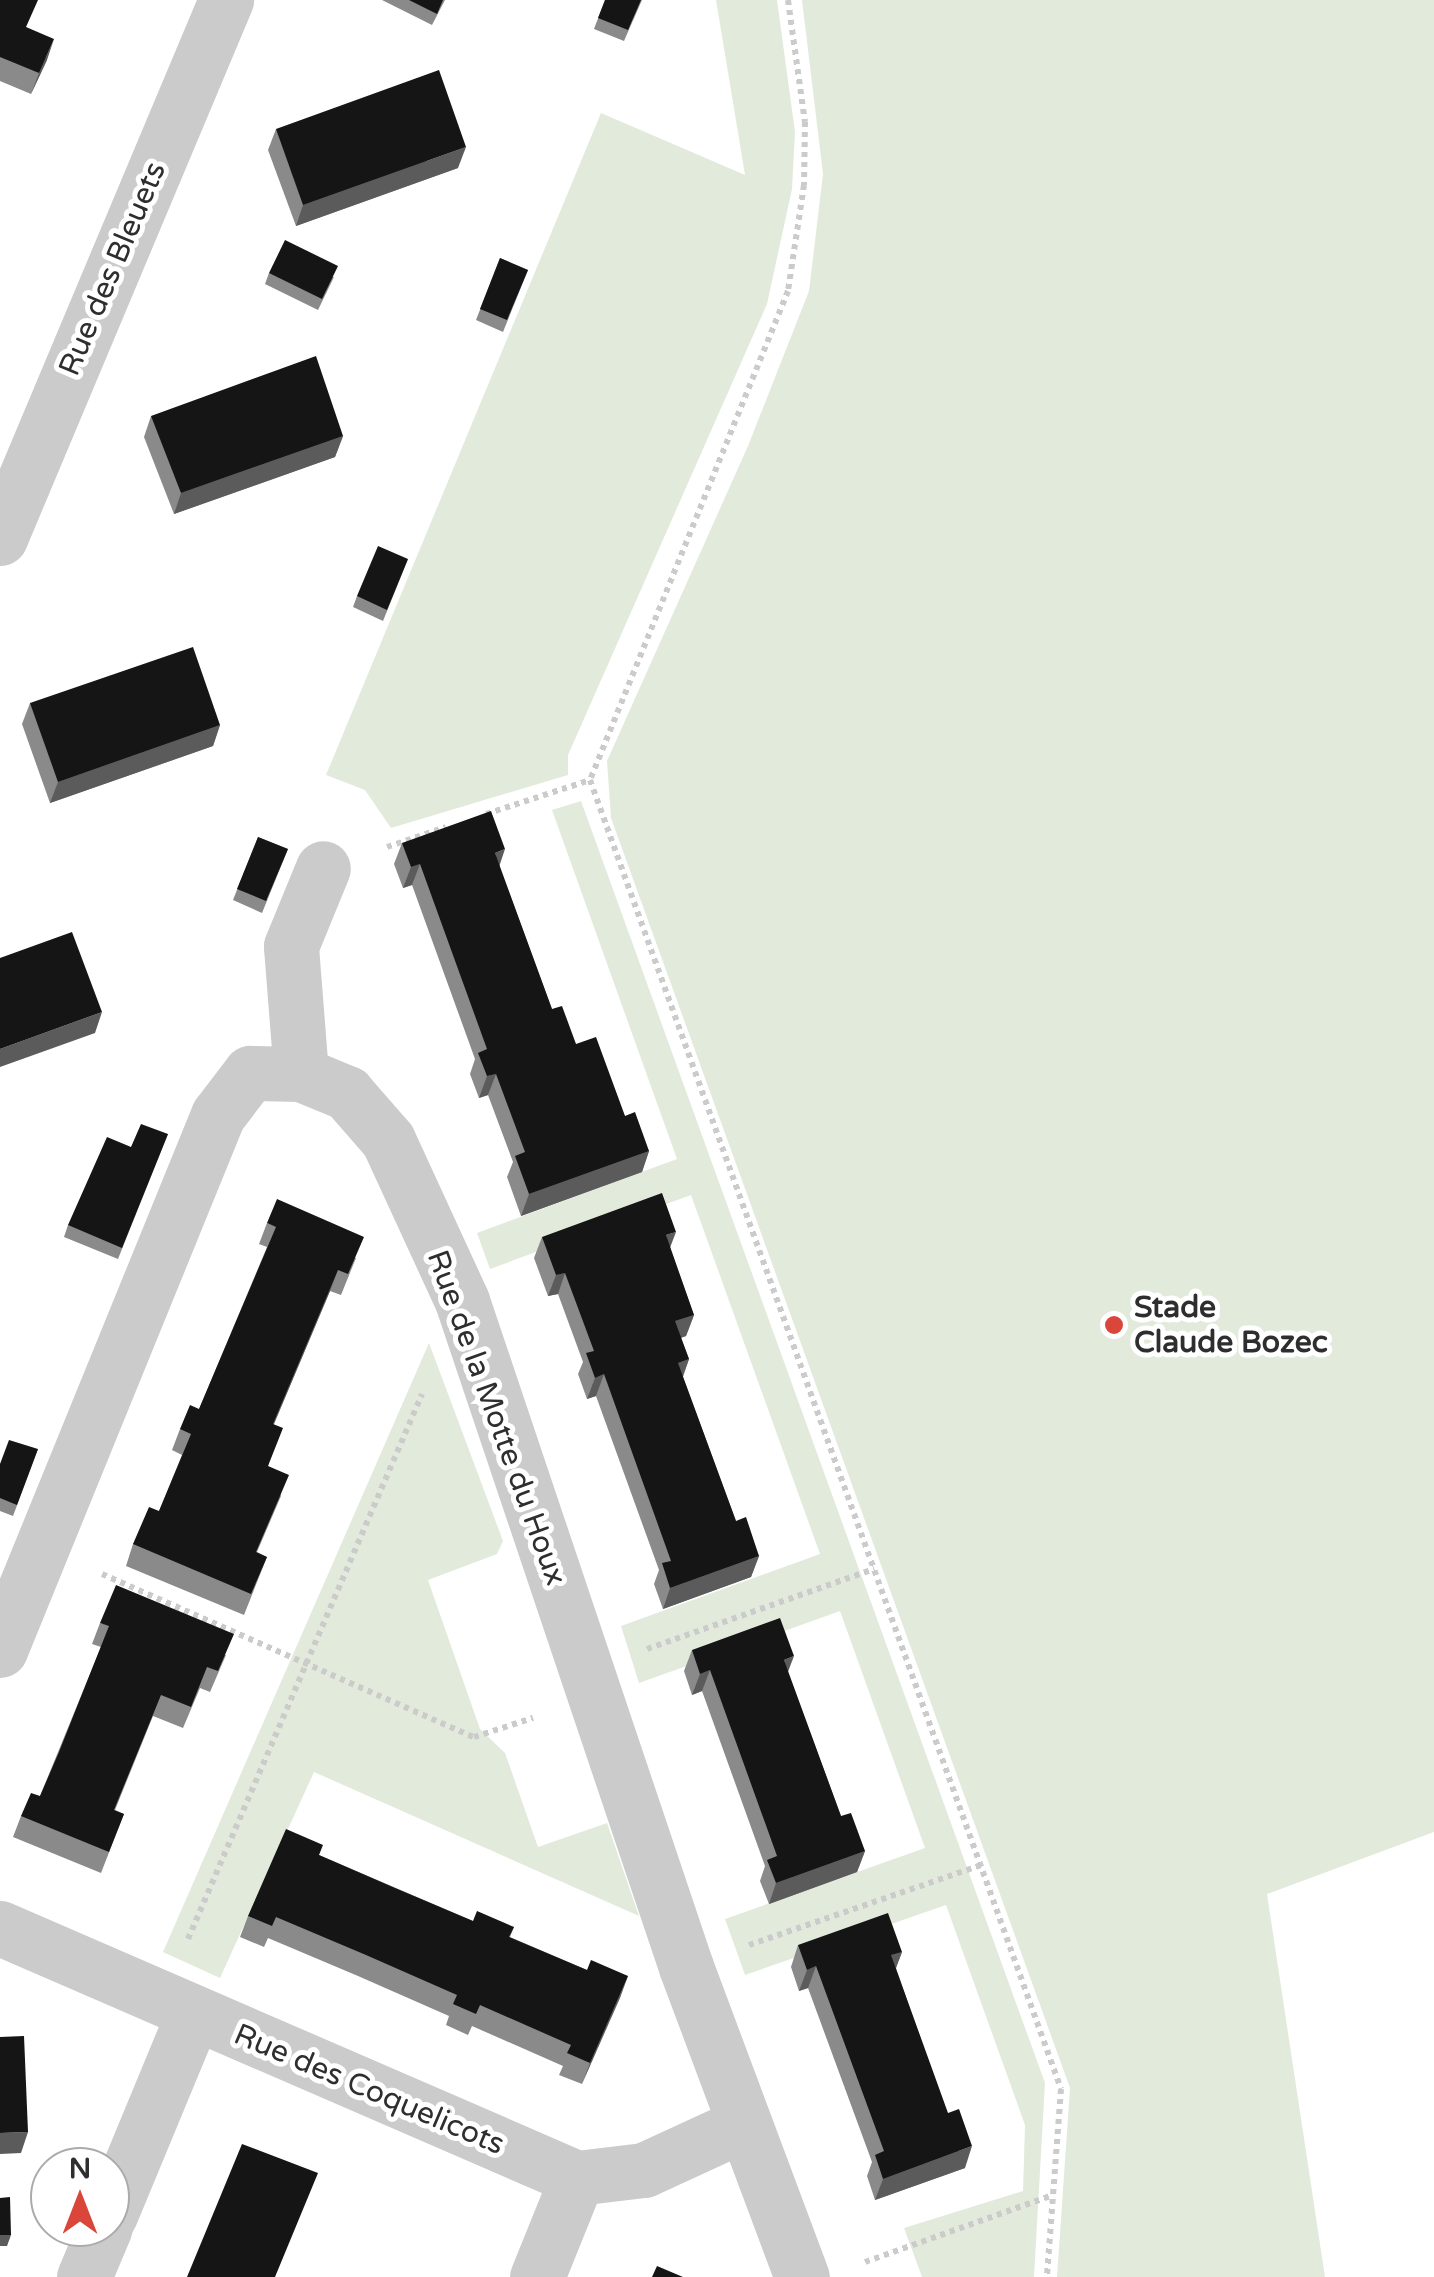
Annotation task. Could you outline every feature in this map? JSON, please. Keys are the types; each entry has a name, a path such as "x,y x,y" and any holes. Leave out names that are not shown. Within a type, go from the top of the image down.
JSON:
{"street":[{"name":"Rue des Bleuets","path":"0,538 226,0"},
{"path":"301,1074 291,946 324,868"},
{"name":"Rue de la Motte du Houx","path":"0,1650 218,1115 250,1073 301,1074 347,1092 388,1140 462,1301 686,1966 802,2277"},
{"name":"Rue des Coquelicots","path":"0,1928 577,2178 644,2170 744,2124"},
{"path":"130,2152 177,2007"},
{"path":"538,2277 577,2178"},
{"path":"84,2277 97,2247"}],"path":[{"path":"788,0 805,122 804,185 788,291 590,780 1062,2090 1047,2277"},
{"path":"483,815 590,780"},
{"path":"324,868 465,821"},
{"path":"177,2007 307,1667 462,1301"},
{"path":"42,1547 307,1667 474,1737 590,1685 874,1569"},
{"path":"686,1966 981,1865"},
{"path":"857,2264 1053,2195"}],"shaded area":[{"path":"716,0 777,0 795,132 792,189 767,304 568,755 568,775 391,828 365,790 326,775 601,113 745,175"},
{"name":"Stade Claude Bozec","path":"802,0 1434,0 1434,1832 1267,1894 1325,2277 1057,2277 1070,2088 611,818 607,761 748,446 809,291 823,174"},
{"path":"581,801 1045,2083 1034,2277 922,2277 904,2228 1023,2191 1025,2125 946,1905 745,1975 725,1919 925,1848 840,1611 639,1683 621,1626 820,1554 691,1195 490,1269 477,1233 677,1159 552,810"},
{"path":"429,1343 503,1541 497,1554 428,1580 480,1729 505,1753 538,1847 607,1823 639,1916 314,1772 220,1978 163,1952"}],"building":[{"path":"0,0 38,0 26,27 54,39 39,73 0,57"},
{"path":"409,0 443,0 437,14"},
{"path":"605,0 641,0 628,30 598,18"},
{"path":"439,70 466,147 303,205 276,129"},
{"path":"285,240 338,266 322,299 269,273"},
{"path":"500,258 528,270 507,320 480,309"},
{"path":"316,356 343,436 181,493 151,416"},
{"path":"378,546 408,559 387,610 357,596"},
{"path":"193,647 220,725 58,782 30,703"},
{"path":"491,811 505,849 495,853 552,1009 562,1006 576,1044 596,1037 625,1116 635,1112 649,1151 529,1194 515,1156 525,1152 496,1074 487,1076 478,1053 487,1049 420,864 411,867 402,843"},
{"path":"258,837 288,849 266,901 237,889"},
{"path":"72,932 102,1012 0,1049 0,958"},
{"path":"141,1124 168,1134 122,1248 68,1225 107,1137 131,1147"},
{"path":"662,1193 676,1232 666,1235 694,1315 675,1321 689,1359 678,1363 736,1521 746,1517 759,1556 670,1588 662,1563 671,1561 604,1374 595,1378 586,1353 594,1351 565,1273 556,1275 542,1237"},
{"path":"277,1199 364,1237 348,1274 338,1270 273,1424 283,1428 268,1466 289,1475 256,1552 267,1557 251,1594 133,1544 149,1507 159,1511 191,1434 180,1429 190,1405 199,1409 276,1227 267,1223"},
{"path":"9,1440 38,1449 17,1505 0,1498 0,1464"},
{"path":"116,1585 234,1634 218,1671 207,1667 191,1707 161,1695 114,1810 124,1814 109,1852 21,1816 31,1793 40,1796 59,1752 109,1626 100,1623"},
{"path":"780,1618 794,1656 784,1660 841,1816 851,1813 865,1851 776,1883 767,1860 777,1856 710,1670 700,1674 692,1650"},
{"path":"286,1829 323,1845 319,1855 395,1888 473,1921 477,1911 514,1927 509,1937 587,1970 591,1960 628,1976 590,2063 567,2053 571,2045 480,2005 476,2014 453,2004 457,1995 366,1955 276,1917 272,1926 248,1916"},
{"path":"888,1913 902,1952 891,1955 948,2113 959,2109 972,2146 883,2179 875,2155 884,2151 816,1966 807,1970 798,1945"},
{"path":"24,2036 28,2132 0,2133 0,2037"},
{"path":"242,2144 318,2173 275,2277 187,2277"},
{"path":"10,2197 11,2235 0,2235 0,2198"},
{"path":"657,2266 683,2277 652,2277"}],"place":[{"name":"Stade Claude Bozec","path":"1114,1325"}]}
